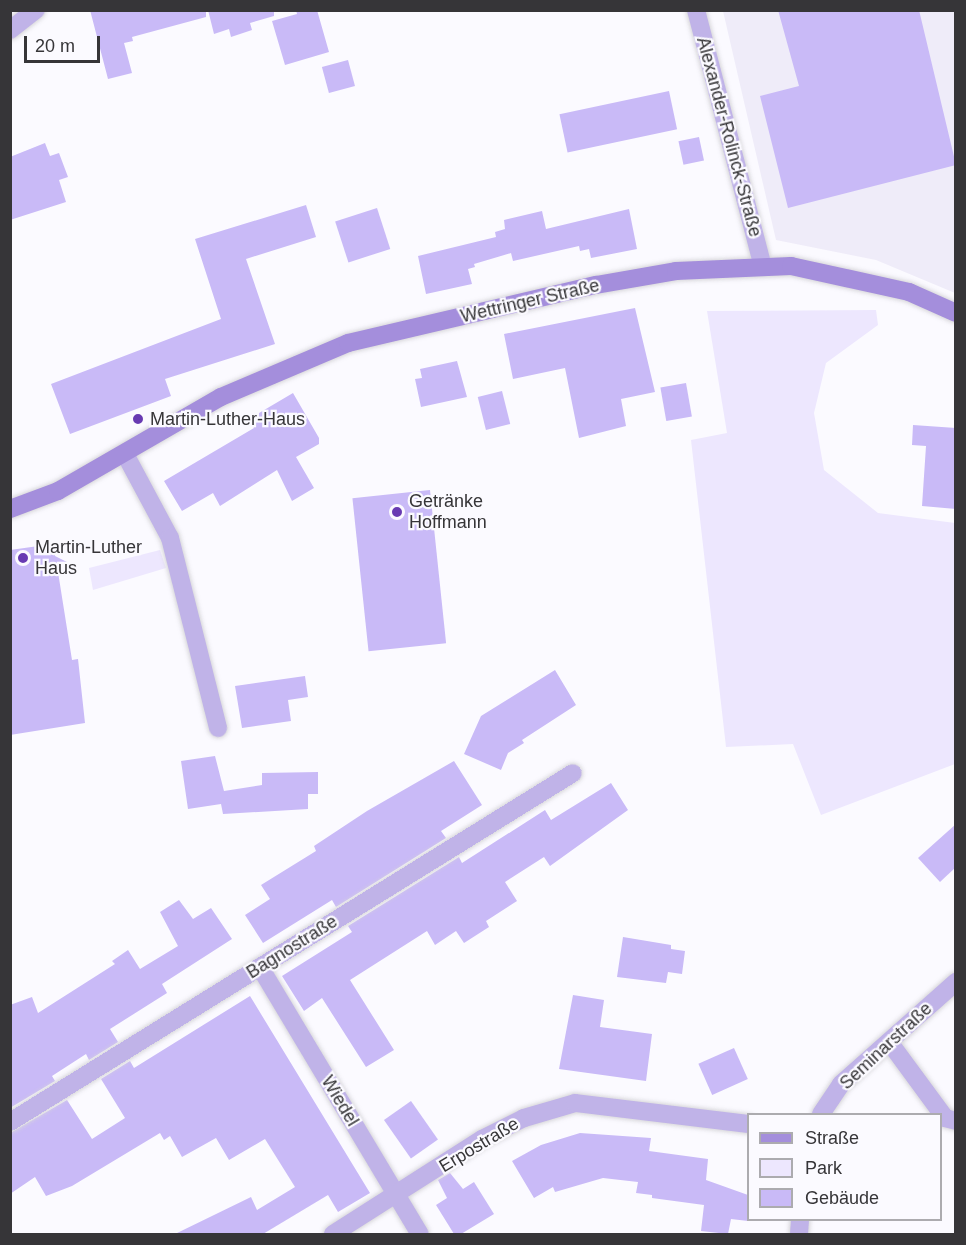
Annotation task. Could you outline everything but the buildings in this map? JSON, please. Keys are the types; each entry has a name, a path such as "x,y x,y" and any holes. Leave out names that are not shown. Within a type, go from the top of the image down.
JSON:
{"main road":[{"name":"Wettringer Straße","path":"10,509 58,491 221,397 348,342 596,285 676,271 762,264 817,269 909,291 956,313"}],"street":[{"path":"10,30 36,10"},
{"name":"Alexander-Rolinck-Straße","path":"696,10 762,264"},
{"path":"125,454 170,538 218,728"},
{"name":"Bagnostraße","path":"10,1122 573,773"},
{"name":"Wiedel","path":"260,967 420,1234"},
{"name":"Seminarstraße","path":"822,1113 841,1084 890,1043 956,982"},
{"path":"890,1043 941,1113"},
{"name":"Erpostraße","path":"333,1234 396,1197 482,1139 524,1118 575,1103 747,1124"},
{"path":"942,1114 945,1118 956,1120"}],"shaded area":[{"path":"723,11 955,11 955,293 876,260 776,240"}],"green space":[{"path":"876,310 878,325 826,363 814,413 824,470 878,513 955,523 955,764 821,815 793,744 726,747 691,440 727,433 707,311"},
{"path":"160,550 166,568 93,590 89,568"}],"place":[{"name":"Martin-Luther-Haus","path":"138,419"},
{"name":"Getränke Hoffmann","path":"397,512"},
{"name":"Martin-Luther Haus","path":"23,558"}]}
